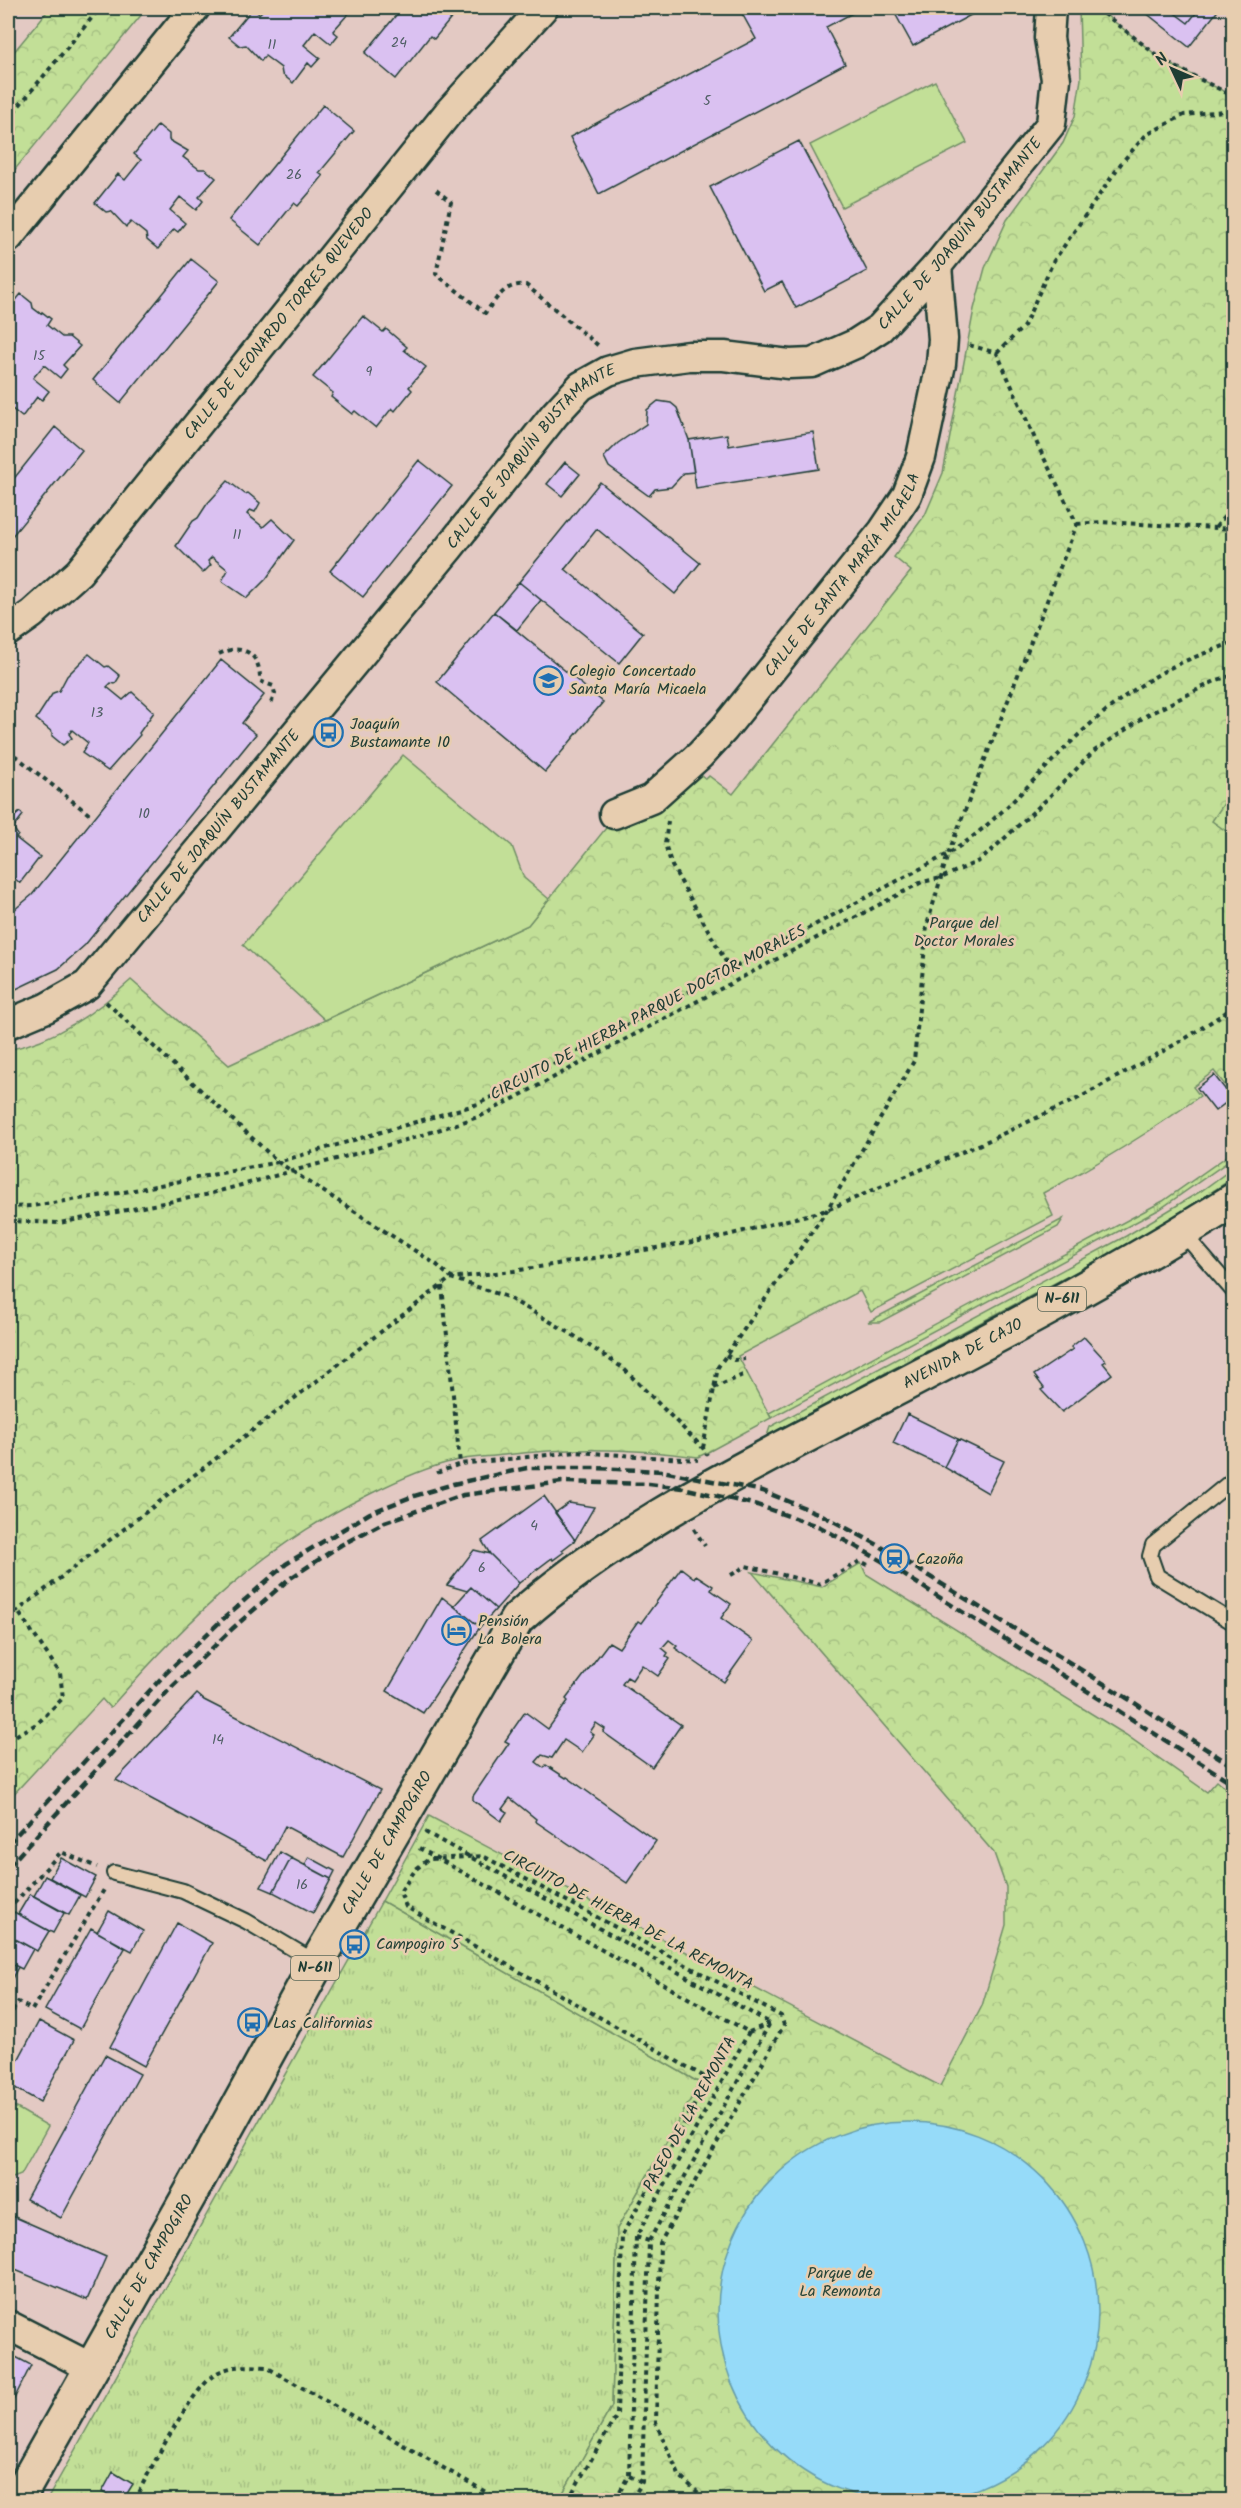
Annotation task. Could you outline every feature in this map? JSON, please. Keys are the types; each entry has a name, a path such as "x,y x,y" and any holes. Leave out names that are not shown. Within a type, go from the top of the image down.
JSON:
{"highway":[{"name":"AVENIDA DE CAJO","path":"686,1500 1144,1255 1233,1200"},
{"name":"CALLE DE CAMPOGIRO","path":"16,2500 92,2368 305,1956 396,1825 517,1619 545,1594 598,1556 686,1500"}],"street":[{"path":"8,238 195,8"},
{"name":"CALLE DE LEONARDO TORRES QUEVEDO","path":"8,631 32,614 79,572 448,112 543,8"},
{"name":"CALLE DE JOAQUÍN BUSTAMANTE","path":"8,1024 46,1008 87,985 434,565 555,414 581,386 608,371 635,363 688,356 724,356 789,364 812,363 855,344 880,328 937,266 1051,124 1056,79 1049,38 1051,8"},
{"name":"CALLE DE SANTA MARÍA MICAELA","path":"614,814 651,799 724,729 883,531 907,495 921,458 941,364 943,339 937,266"},
{"path":"8,2325 92,2368"}],"lane":[{"path":"1182,1232 1233,1292"},
{"path":"1233,1479 1153,1545 1150,1556 1157,1576 1233,1623"},
{"path":"114,1873 183,1891 246,1921 305,1956"}],"path":[{"path":"8,118 100,8"},
{"path":"1097,8 1164,61 1227,93 1233,100"},
{"path":"997,352 1024,326 1053,262 1122,162 1146,135 1184,115 1233,110"},
{"path":"436,190 451,202 436,274 485,313 505,288 512,285 526,285 602,348"},
{"path":"963,343 997,352"},
{"path":"703,1448 718,1367 827,1210 914,1061 927,925 948,854 1077,524 1039,448 997,352"},
{"path":"1216,528 1233,504"},
{"path":"1077,524 1101,522 1233,529"},
{"path":"8,1207 32,1206 119,1193 278,1162 478,1104 948,854 965,843 1017,798 1088,727 1132,691 1174,666 1233,642"},
{"path":"219,654 239,649 258,661 260,681 273,686 275,694 271,703"},
{"name":"CIRCUITO DE HIERBA PARQUE DOCTOR MORALES","path":"8,1221 59,1223 205,1196 413,1138 481,1116 922,882 941,878 981,860 1094,752 1147,715 1233,675"},
{"path":"8,750 90,814"},
{"path":"673,814 666,824 665,844 672,866 730,969"},
{"path":"103,999 278,1162 437,1264 451,1278 507,1297 570,1332 606,1356 623,1368 703,1448 710,1461 576,1452 460,1464 438,1473"},
{"path":"8,1618 451,1278 514,1271 712,1239 827,1210 983,1143 1078,1098 1184,1040 1233,1007"},
{"path":"442,1285 460,1464"},
{"path":"726,1355 734,1360 745,1359"},
{"path":"714,1388 747,1373"},
{"path":"731,1575 746,1566 820,1584 860,1561 868,1565"},
{"path":"8,1740 38,1723 63,1698 60,1673 17,1610"},
{"path":"396,1825 470,1857 770,2023"},
{"name":"PASEO DE LA REMONTA","path":"396,1825 438,1858 749,2032 636,2237 629,2475 615,2500"},
{"path":"8,1910 61,1852 114,1873 32,2010 18,2002 8,2019"},
{"name":"CIRCUITO DE HIERBA DE LA REMONTA","path":"568,2500 616,2415 622,2235 706,2084 703,2076 406,1907 400,1892 416,1869 429,1859 483,1856 781,2016 784,2025 660,2243 656,2423 679,2475 706,2500"},
{"path":"749,2032 770,2023"},
{"path":"632,2500 642,2482 649,2241 770,2023"},
{"path":"636,2237 649,2241"},
{"path":"134,2500 189,2405 207,2379 219,2371 238,2366 266,2367 500,2500"},
{"path":"629,2475 642,2482"}],"green space":[{"path":"50,8 147,8 8,178 8,59"},
{"name":"Parque del Doctor Morales","path":"1079,8 1097,8 1164,61 1227,93 1233,91 1233,1095 1214,1071 1193,1087 1200,1096 1162,1123 1084,1171 1043,1193 1053,1216 871,1312 860,1291 738,1356 771,1418 698,1457 625,1450 577,1450 529,1452 466,1459 411,1475 331,1515 294,1537 229,1587 169,1644 110,1708 102,1699 8,1800 8,1050 42,1039 74,1024 131,980 229,1065 528,925 610,823 696,771 706,779 709,776 733,794 911,571 894,557 925,515 943,473 974,309 985,268 1007,220 1063,143 1075,116 1081,79"},
{"path":"935,81 967,143 842,207 810,145"},
{"path":"403,755 512,846 524,878 549,899 528,925 325,1020 243,945"},
{"path":"1233,790 1233,836 1212,821"},
{"path":"1233,1152 1233,1158 1160,1209 771,1418 769,1413 1163,1201"},
{"path":"1233,1168 1233,1178 1151,1232 767,1436 770,1427 1126,1236 1201,1191"},
{"path":"1063,1219 1058,1227 880,1322 868,1322"},
{"name":"Parque de La Remonta","path":"861,1563 866,1574 1126,1735 1207,1792 1217,1781 1234,1795 1233,2500 559,2500 612,2406 617,2229 700,2083 382,1901 429,1816 940,2086 982,2006 1006,1925 1006,1887 994,1853 752,1572 822,1587"},
{"path":"382,1901 700,2083 617,2229 612,2406 559,2500 47,2500"},
{"path":"8,2103 48,2126 21,2175 13,2178 8,2175"}],"water":[{"path":"908,2122 945,2125 981,2136 1014,2154 1043,2177 1066,2206 1084,2239 1095,2275 1098,2312 1095,2349 1084,2385 1066,2418 1043,2447 1014,2470 981,2488 945,2499 908,2502 871,2499 835,2488 802,2470 773,2447 750,2418 732,2385 721,2349 718,2312 721,2275 732,2239 750,2206 773,2177 802,2154 835,2136 871,2125"}],"building":[{"path":"253,8 259,14 265,8 344,8 350,12 333,31 338,35 331,44 315,31 304,45 320,58 312,67 308,63 293,83 282,74 281,68 265,56 261,61 246,45 240,46 229,37"},
{"path":"402,8 459,9 434,39 430,36 396,79 365,53"},
{"path":"739,8 862,8 826,27 845,64 599,194 570,137 756,39"},
{"path":"892,8 981,8 982,9 913,46"},
{"path":"1140,8 1168,8 1188,23 1200,8 1220,8 1189,47"},
{"path":"1168,8 1200,8 1188,23"},
{"path":"323,105 354,131 319,173 323,176 310,192 298,206 294,203 260,245 229,220"},
{"path":"158,125 169,134 169,140 188,151 183,157 216,178 199,197 203,201 196,210 180,197 170,210 185,223 178,232 174,229 158,249 147,240 146,234 131,222 126,227 111,211 106,212 95,203 118,174 125,180 141,160 134,154"},
{"path":"799,141 867,271 796,308 782,282 764,291 710,187"},
{"path":"191,259 219,281 120,403 93,380"},
{"path":"21,294 32,303 33,308 51,319 47,325 62,337 69,337 80,346 63,365 67,369 60,378 44,365 33,378 49,391 42,400 37,397 22,417 11,408 8,400 8,310"},
{"path":"363,316 383,332 386,329 407,347 404,350 426,367 409,387 412,390 395,411 392,408 376,428 355,411 352,414 331,397 333,393 313,377"},
{"path":"658,401 671,403 677,408 689,440 694,472 684,473 671,487 655,489 649,496 609,467 604,457 618,443 646,424 647,410"},
{"path":"55,427 82,450 8,541 8,486"},
{"path":"813,432 819,469 696,488 689,440 727,434 729,446"},
{"path":"419,460 452,486 363,597 330,571"},
{"path":"565,462 580,474 562,496 547,484"},
{"path":"228,481 260,503 255,512 250,510 247,514 263,527 272,519 294,540 266,579 247,598 222,581 228,570 212,557 208,561 211,565 203,573 176,546 193,521"},
{"path":"600,482 700,563 675,594 597,529 565,569 643,633 619,663 519,582"},
{"path":"519,582 541,600 517,630 494,612"},
{"path":"494,612 603,702 545,772 437,682"},
{"path":"89,654 120,676 115,684 111,683 107,687 123,700 132,692 154,712 139,733 140,735 108,771 82,753 88,743 72,730 69,734 72,738 63,745 36,719 53,693 59,691 67,676"},
{"path":"221,660 264,695 242,723 256,734 85,945 58,969 12,991 8,979 8,915 32,895"},
{"path":"8,812 14,817 20,812 23,815 13,828 18,835 16,838 40,857 20,883 8,873"},
{"path":"1214,1075 1232,1098 1215,1111 1197,1088"},
{"path":"1084,1337 1106,1361 1103,1363 1112,1374 1062,1412 1041,1390 1044,1388 1034,1375 1073,1349 1071,1347"},
{"path":"907,1414 958,1439 944,1467 893,1443"},
{"path":"958,1439 1004,1461 988,1493 944,1467"},
{"path":"544,1496 575,1540 562,1550 564,1552 553,1560 552,1558 519,1583 490,1554 482,1541"},
{"path":"569,1503 594,1507 575,1540 555,1513"},
{"path":"474,1550 490,1554 519,1583 496,1609 471,1587 467,1591 447,1585"},
{"path":"681,1568 694,1578 696,1575 713,1586 711,1590 731,1604 721,1618 753,1641 724,1682 675,1648 677,1646 669,1640 662,1648 668,1653 666,1656 670,1659 658,1676 642,1665 632,1680 627,1677 622,1684 681,1725 652,1767 603,1732 605,1729 596,1723 590,1732 594,1735 582,1752 564,1740 552,1758 542,1755 536,1762 544,1768 546,1765 567,1777 656,1841 627,1883 535,1821 536,1819 510,1798 502,1809 507,1812 501,1821 473,1800 473,1796 509,1743 505,1741 525,1712 548,1729 568,1701 566,1699 609,1642 619,1648 638,1621 641,1623"},
{"path":"471,1587 496,1609 480,1627 454,1606"},
{"path":"442,1597 480,1627 423,1713 387,1691"},
{"path":"197,1694 204,1700 380,1790 343,1857 285,1826 267,1861 116,1780"},
{"path":"280,1852 291,1858 273,1892 261,1887"},
{"path":"309,1857 335,1871 331,1879 305,1865"},
{"path":"61,1858 96,1877 85,1897 50,1878"},
{"path":"291,1858 331,1879 313,1913 273,1892"},
{"path":"45,1876 80,1895 69,1915 34,1896"},
{"path":"30,1894 64,1913 53,1933 18,1914"},
{"path":"109,1911 143,1931 132,1951 97,1932"},
{"path":"14,1912 49,1931 37,1951 8,1935 8,1923"},
{"path":"177,1923 212,1943 144,2066 110,2047"},
{"path":"91,1928 125,1948 80,2029 45,2010"},
{"path":"8,1935 33,1949 22,1969 8,1962"},
{"path":"8,1962 18,1967 8,1986"},
{"path":"39,2021 74,2040 40,2102 8,2084 8,2079"},
{"path":"105,2055 140,2074 61,2218 26,2199"},
{"path":"8,2214 106,2257 87,2300 8,2267"},
{"path":"8,2353 31,2365 8,2411"},
{"path":"113,2472 133,2484 123,2500 117,2500 102,2492"}],"railway":[{"path":"8,1844 166,1673 286,1564 370,1513 453,1484 527,1468 662,1471 763,1491 822,1515 880,1546 1127,1698 1234,1767"},
{"path":"8,1867 168,1691 232,1629 289,1579 341,1545 385,1522 463,1495 562,1482 649,1484 683,1488 757,1505 820,1527 882,1561 1234,1784"}],"place":[{"name":"Colegio Concertado Santa María Micaela","path":"548,680"},
{"name":"Joaquín Bustamante 10","path":"329,733"},
{"name":"Cazoña","path":"895,1559"},
{"name":"Pensión La Bolera","path":"457,1630"},
{"name":"Campogiro 5","path":"355,1944"},
{"name":"Las Californias","path":"252,2023"}]}
